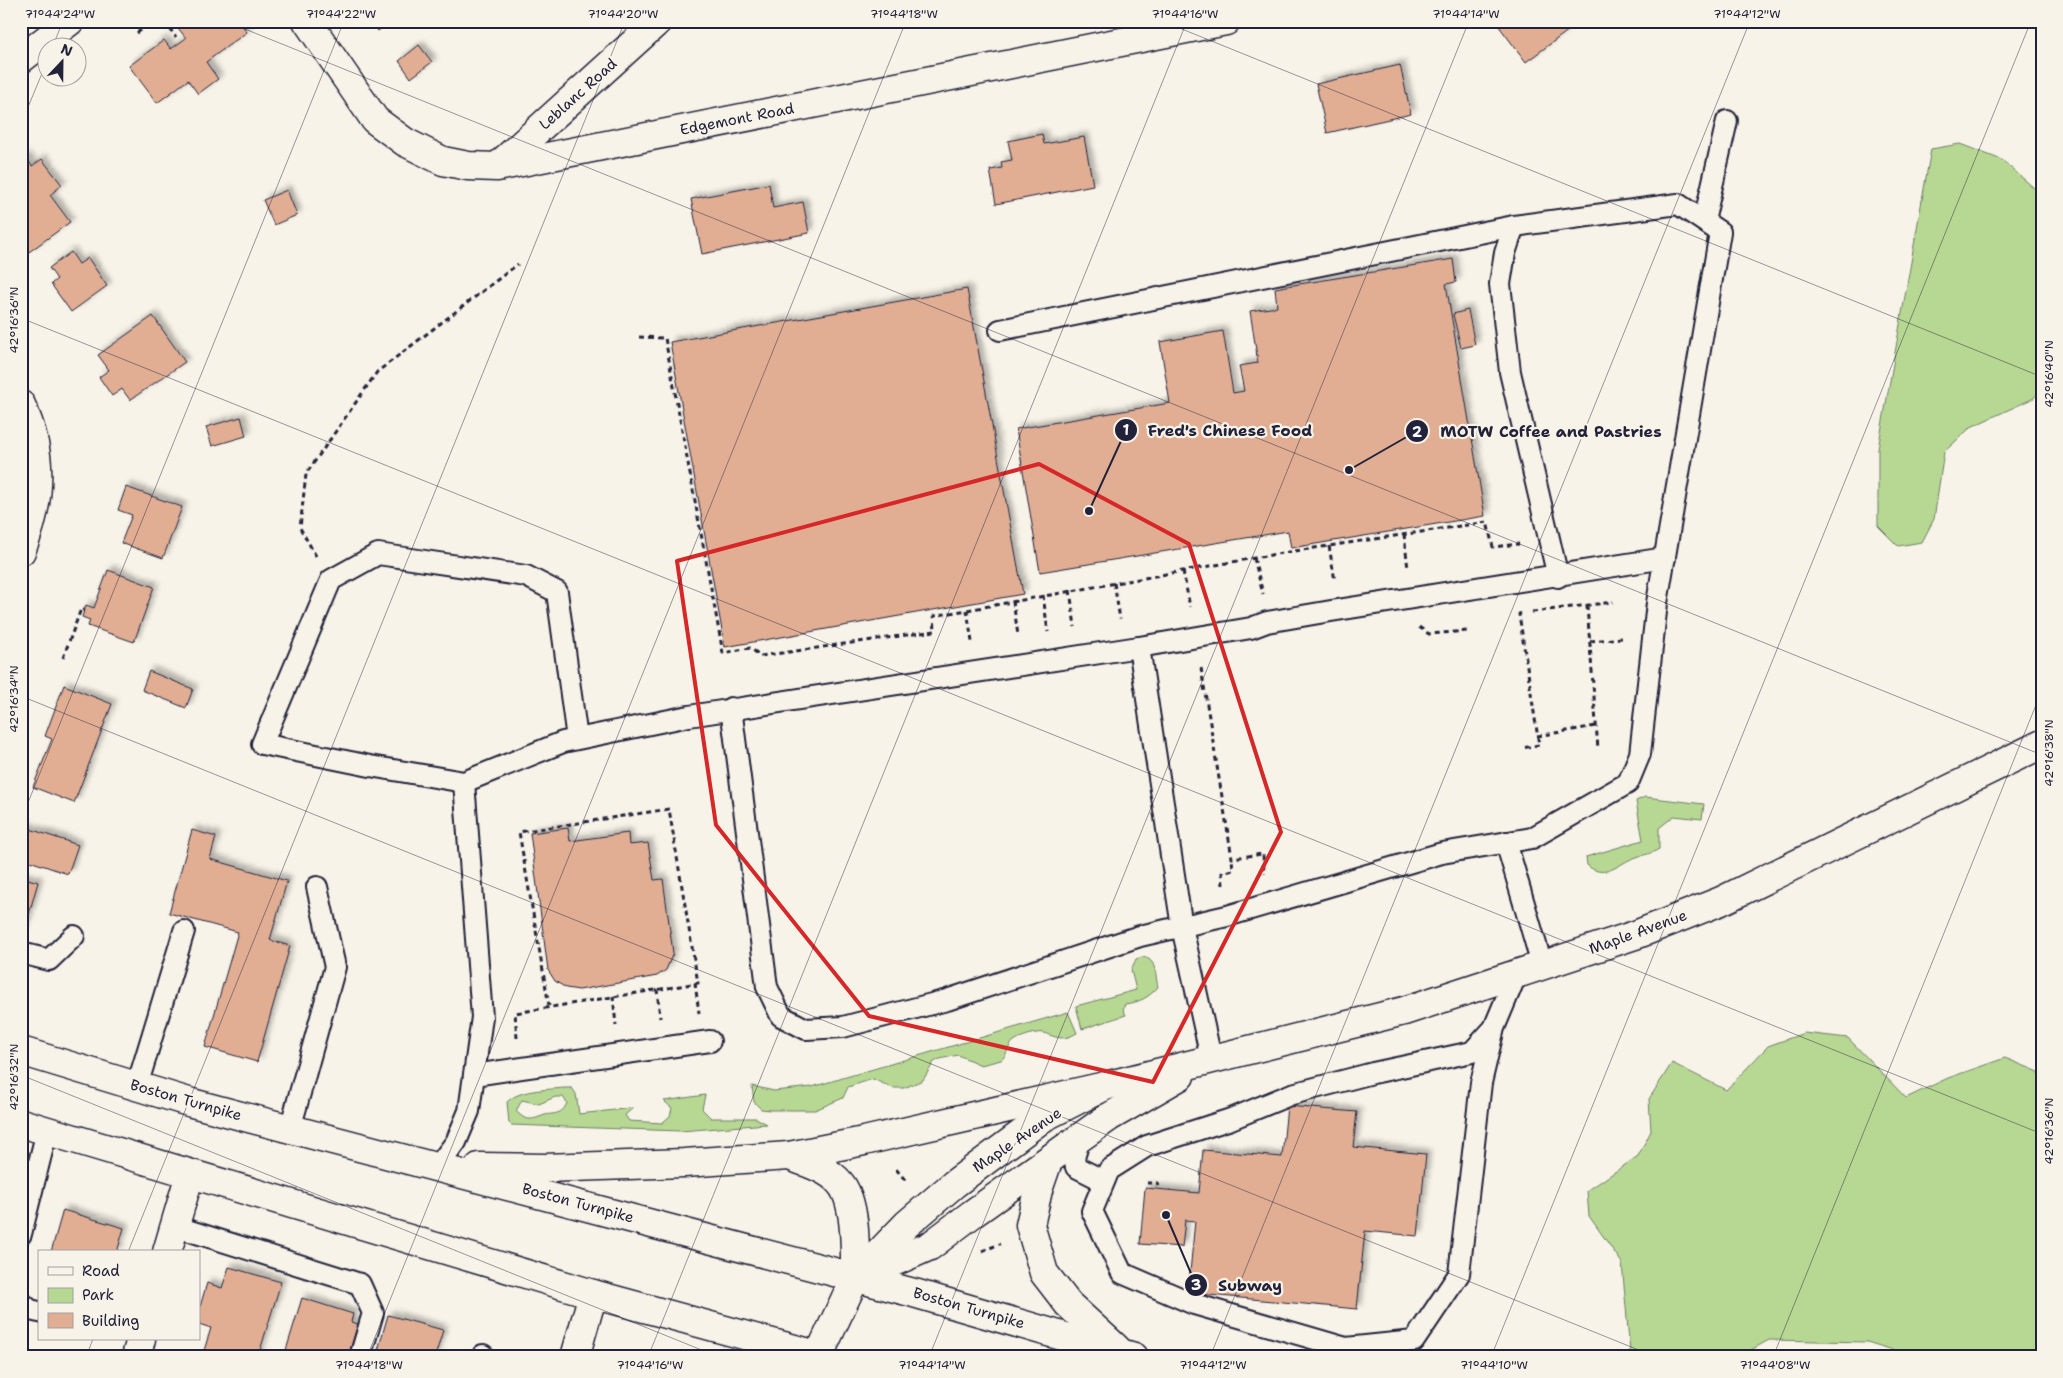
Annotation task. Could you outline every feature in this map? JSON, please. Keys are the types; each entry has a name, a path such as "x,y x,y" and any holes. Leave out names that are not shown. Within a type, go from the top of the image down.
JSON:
{"main road":[{"path":"21,59 70,21"},
{"name":"Edgemont Road","path":"307,21 375,120 405,142 443,160 468,166 497,167 1226,21"},
{"name":"Leblanc Road","path":"497,167 658,21"},
{"path":"21,405 36,450 38,469 36,508 21,551"},
{"name":"Maple Avenue","path":"822,1356 855,1278 907,1224 954,1184 1044,1118 1105,1086 1404,1011 1638,934 1721,901 2042,744"},
{"name":"Boston Turnpike","path":"21,1051 290,1129 438,1166 989,1314 1128,1355"},
{"name":"Maple Avenue","path":"855,1278 930,1246 972,1214 1109,1118 1211,1058"},
{"path":"438,1166 555,1167 684,1163 789,1156 864,1141 1105,1086"},
{"path":"21,1123 593,1294 822,1356"},
{"path":"789,1156 822,1170 841,1183 850,1206 854,1232 855,1278"},
{"path":"1048,1161 1038,1190 1030,1225 1044,1273 1068,1304 1128,1355"},
{"path":"170,1239 190,1174"},
{"path":"576,1357 593,1294"}],"lane":[{"path":"1704,221 1727,121"},
{"path":"731,708 767,987 781,1016 806,1029 843,1027 947,1000 1140,936 1227,916 1442,852 1532,838 1628,783 1640,754 1665,558 1720,232 1678,204 1514,226 1000,330"},
{"path":"1514,226 1505,252 1500,284 1510,372 1558,577"},
{"path":"577,739 557,592 526,576 378,554 330,580 262,744 370,766 464,782 563,742 731,708 1139,647 1251,628 1267,622 1331,611 1558,577 1665,558"},
{"path":"1139,647 1182,927 1211,1058"},
{"path":"438,1166 456,1142 468,1111 482,1017 464,782"},
{"path":"1494,1028 1481,1083 1459,1274 1414,1342 1375,1351 1346,1348 1194,1304 1122,1272 1092,1211 1109,1170 1147,1146 1231,1119 1292,1094 1373,1073 1472,1052 1494,1028 1530,969 1506,842"},
{"path":"290,1129 335,967 317,887"},
{"path":"137,1086 184,931"},
{"path":"21,954 49,960 74,936"},
{"path":"474,1075 710,1040"},
{"path":"21,1234 47,1131"},
{"path":"1080,1138 1074,1158 1076,1167 1104,1181"},
{"path":"170,1239 360,1284 373,1312 360,1357"},
{"path":"21,1302 30,1310 38,1312"}],"path":[{"path":"138,33 152,21"},
{"path":"164,21 176,37"},
{"path":"330,580 300,528 306,474 377,372 518,264"},
{"path":"639,337 665,338 723,652 750,648 761,656 935,631 934,616 1183,570 1487,522 1493,547 1549,539"},
{"path":"1404,534 1409,572"},
{"path":"1329,546 1336,584"},
{"path":"1254,558 1263,594"},
{"path":"1183,570 1190,608"},
{"path":"1114,582 1120,621"},
{"path":"1070,590 1076,631"},
{"path":"1044,595 1048,635"},
{"path":"1522,748 1539,745 1519,614 1613,602"},
{"path":"1587,606 1598,749"},
{"path":"63,658 81,609 85,611"},
{"path":"1418,621 1419,629 1429,634 1468,631"},
{"path":"1199,660 1232,858 1233,870 1222,873 1224,888 1232,886"},
{"path":"1537,736 1596,726"},
{"path":"519,1068 515,1013 698,983 669,809 519,832 549,1006"},
{"path":"1232,858 1263,854 1265,874 1257,877"},
{"path":"895,1168 910,1187"},
{"path":"974,1254 1001,1244"}],"highlighted area":[{"path":"1039,464 1189,544 1281,832 1153,1082 869,1016 716,825 677,561"}],"green space":[{"path":"1960,144 2002,160 2042,195 2042,388 2034,398 1971,427 1944,452 1934,519 1922,542 1898,546 1878,526 1878,449 1931,149"},
{"path":"1645,797 1704,804 1702,819 1674,816 1659,828 1659,849 1656,851 1633,858 1609,870 1598,871 1587,865 1586,857 1643,840 1636,801"},
{"path":"1147,958 1153,964 1158,987 1143,999 1125,1004 1123,1010 1126,1015 1082,1029 1076,1006 1136,990 1131,970 1136,959"},
{"path":"1068,1012 1077,1033 1072,1036 1060,1038 1044,1033 1029,1035 1012,1043 1001,1060 981,1065 958,1055 940,1059 934,1062 923,1080 904,1088 893,1088 873,1079 848,1087 843,1098 815,1110 761,1109 754,1102 752,1086 774,1091 812,1087"},
{"path":"1804,1033 1848,1038 1906,1098 1948,1078 2005,1058 2039,1072 2042,1102 2042,1357 1916,1357 1867,1342 1769,1340 1738,1357 1636,1357 1630,1352 1622,1263 1589,1216 1587,1191 1638,1156 1651,1131 1649,1099 1672,1063 1726,1090 1768,1046"},
{"path":"572,1088 576,1094 579,1114 633,1108 625,1115 629,1121 662,1123 670,1116 672,1108 664,1101 705,1095 702,1109 711,1118 756,1118 767,1124 681,1131 511,1125 509,1123 507,1102 512,1098 526,1092","holes":["555,1097 563,1097 567,1103 563,1110 558,1113 530,1119 516,1111 522,1100 539,1104"]}],"building":[{"path":"186,21 239,21 247,32 206,62 218,79 198,94 188,80 157,103 129,66 164,40 171,49 186,38 178,28"},
{"path":"371,21 390,21 378,31"},
{"path":"1503,21 1581,21 1526,62 1498,25"},
{"path":"419,45 432,62 411,78 399,61"},
{"path":"1400,65 1411,114 1327,133 1316,84"},
{"path":"1042,134 1044,144 1084,137 1093,185 996,204 990,170 1002,168 1001,162 1012,160 1008,141"},
{"path":"26,157 32,166 42,159 62,185 50,195 70,222 29,252 21,242 21,160"},
{"path":"769,184 773,208 803,202 809,233 702,254 691,199"},
{"path":"287,190 297,215 274,225 263,200"},
{"path":"71,252 79,264 88,258 107,286 71,312 51,284 57,279 49,268"},
{"path":"1453,259 1456,282 1446,284 1485,516 1291,548 1288,531 1040,572 1016,429 1170,403 1160,342 1223,331 1233,393 1244,391 1239,366 1258,363 1250,311 1277,307 1275,288"},
{"path":"967,289 1023,594 725,647 670,342"},
{"path":"1468,310 1475,345 1461,348 1453,314"},
{"path":"153,316 185,362 130,400 122,389 112,396 99,377 109,370 98,355"},
{"path":"241,417 246,436 212,446 206,427"},
{"path":"126,487 182,507 163,558 121,543 132,515 118,510"},
{"path":"108,570 154,587 134,642 88,626 90,620 82,617 86,605 94,608"},
{"path":"149,671 193,689 186,708 142,690"},
{"path":"64,685 112,704 74,803 33,787 52,739 45,736"},
{"path":"21,826 78,845 68,874 21,858"},
{"path":"568,828 570,841 628,833 629,845 648,843 654,880 663,879 673,953 666,970 657,976 579,990 566,988 555,981 548,970 530,833"},
{"path":"192,830 216,837 210,859 287,881 270,940 290,946 257,1062 205,1047 238,932 169,913"},
{"path":"21,877 38,882 23,935 21,934"},
{"path":"1287,1106 1357,1112 1353,1147 1426,1154 1418,1236 1365,1231 1357,1309 1188,1293 1195,1221 1185,1220 1182,1247 1140,1244 1145,1188 1199,1193 1203,1150 1282,1157"},
{"path":"63,1210 124,1228 118,1250 52,1250"},
{"path":"229,1267 281,1282 258,1357 202,1357 211,1328 200,1324 200,1307 207,1283 222,1288"},
{"path":"302,1298 353,1314 351,1322 358,1324 348,1357 284,1357"},
{"path":"388,1315 443,1330 435,1357 376,1357"}],"place":[{"name":"MOTW Coffee and Pastries","path":"1349,470"},
{"name":"Fred's Chinese Food","path":"1089,511"},
{"name":"Subway","path":"1166,1215"}]}
